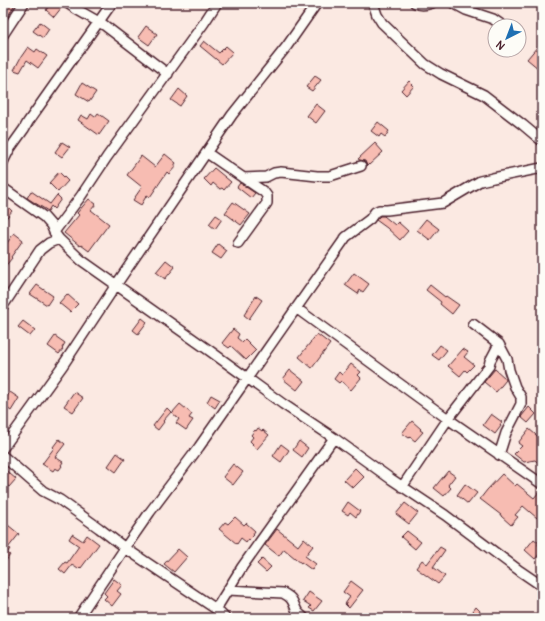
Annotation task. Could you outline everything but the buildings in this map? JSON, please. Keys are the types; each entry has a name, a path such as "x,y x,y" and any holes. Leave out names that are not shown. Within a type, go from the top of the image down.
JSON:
{"street":[{"path":"3,35 24,3"},
{"path":"67,3 104,25 168,74"},
{"path":"3,162 9,150 28,122 112,3"},
{"path":"3,306 40,250 57,236 107,157 168,74 204,23 216,3"},
{"path":"3,448 63,365 232,115 287,46 317,3"},
{"path":"373,3 382,23 425,64 441,74 484,95 542,140"},
{"path":"415,3 419,5 426,5 432,3"},
{"path":"453,3 466,10 489,18"},
{"path":"207,153 264,192 267,196 267,203 238,243"},
{"path":"243,178 266,178 274,173 281,172 330,176 361,166"},
{"path":"78,618 150,512 199,447 346,237 370,219 375,212 379,210 443,203 480,181 542,168"},
{"path":"3,188 44,217 51,225 57,236 81,260 283,404 444,515 542,586"},
{"path":"296,308 448,420 542,484"},
{"path":"473,324 499,344 507,359 515,387 521,397 521,404 506,433 499,455"},
{"path":"402,487 448,420 489,366 490,360 499,344"},
{"path":"216,608 242,567 334,438"},
{"path":"3,456 43,491 60,500 125,548 216,608 225,618"},
{"path":"228,590 283,593 289,596 298,612 304,618"}]}
